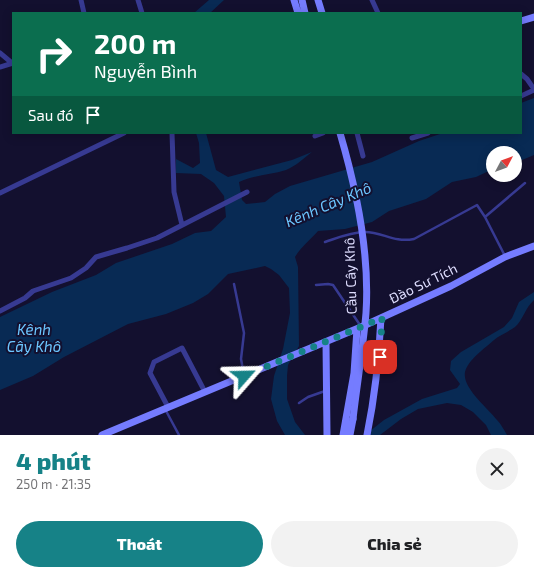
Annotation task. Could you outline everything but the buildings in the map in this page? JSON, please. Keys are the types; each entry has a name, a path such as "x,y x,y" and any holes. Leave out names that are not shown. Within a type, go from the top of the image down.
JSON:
{"main road":[{"path":"294,0 298,12"},
{"path":"302,0 305,12"},
{"path":"318,0 322,12"},
{"path":"522,21 534,17"},
{"name":"Cầu Cây Khô","path":"340,134 355,186 364,250 366,284 366,313 350,435"},
{"name":"Đào Sư Tích","path":"102,435 382,318 451,286 505,256 534,246"},
{"path":"367,435 374,402 380,357 382,318"},
{"path":"343,435 354,373 359,328"},
{"path":"326,342 327,435"}],"street":[{"path":"81,0 84,12"},
{"path":"138,0 142,12"},
{"path":"372,0 378,12"},
{"path":"0,53 12,63"},
{"path":"0,67 12,63"},
{"path":"522,75 534,90 522,96"},
{"path":"0,193 117,134"},
{"path":"172,134 174,192 182,225"},
{"path":"315,136 320,134"},
{"path":"356,134 363,156"},
{"path":"412,138 425,134"},
{"path":"0,311 25,298 33,291 71,278 86,268 96,257 157,238 247,192"},
{"path":"166,408 150,373 154,362 182,348 205,392"}],"lane":[{"path":"485,216 525,183"},
{"path":"325,242 354,233 366,232 403,241 414,239 477,205 485,216 505,256"},
{"path":"234,284 244,333 241,359 244,376"},
{"path":"316,285 333,285 359,328"},
{"path":"299,403 308,397 326,391"},
{"path":"166,408 179,435"}],"water":[{"path":"209,0 224,0 211,12 195,12"},
{"name":"Kênh Cây Khô","path":"534,98 534,155 522,160 522,146 486,146 486,172 476,177 452,182 426,199 389,211 372,222 345,229 318,231 297,253 295,257 298,267 299,346 288,365 287,399 295,422 305,435 285,435 277,421 271,399 274,376 283,349 290,313 289,288 279,275 265,266 228,274 208,294 193,303 166,314 128,324 64,357 33,376 0,390 0,317 52,292 96,275 116,263 172,244 195,233 211,231 226,217 224,196 214,183 201,174 176,173 176,159 193,168 200,163 199,143 196,134 206,134 216,170 228,177 292,160 312,152 297,164 286,170 239,182 242,200 246,204 265,202 275,194 290,186 372,162 419,141 440,134 522,134 522,103"},
{"path":"534,292 534,300 518,324 496,338 482,350 473,359 465,372 467,385 471,391 498,422 507,435 491,435 486,425 473,412 461,405 447,403 418,409 401,419 380,435 365,435 384,420 422,399 457,388 460,384 450,370 451,361 461,352 504,327 512,318 519,302"}],"route":[{"path":"244,376 382,318 380,357"}]}
